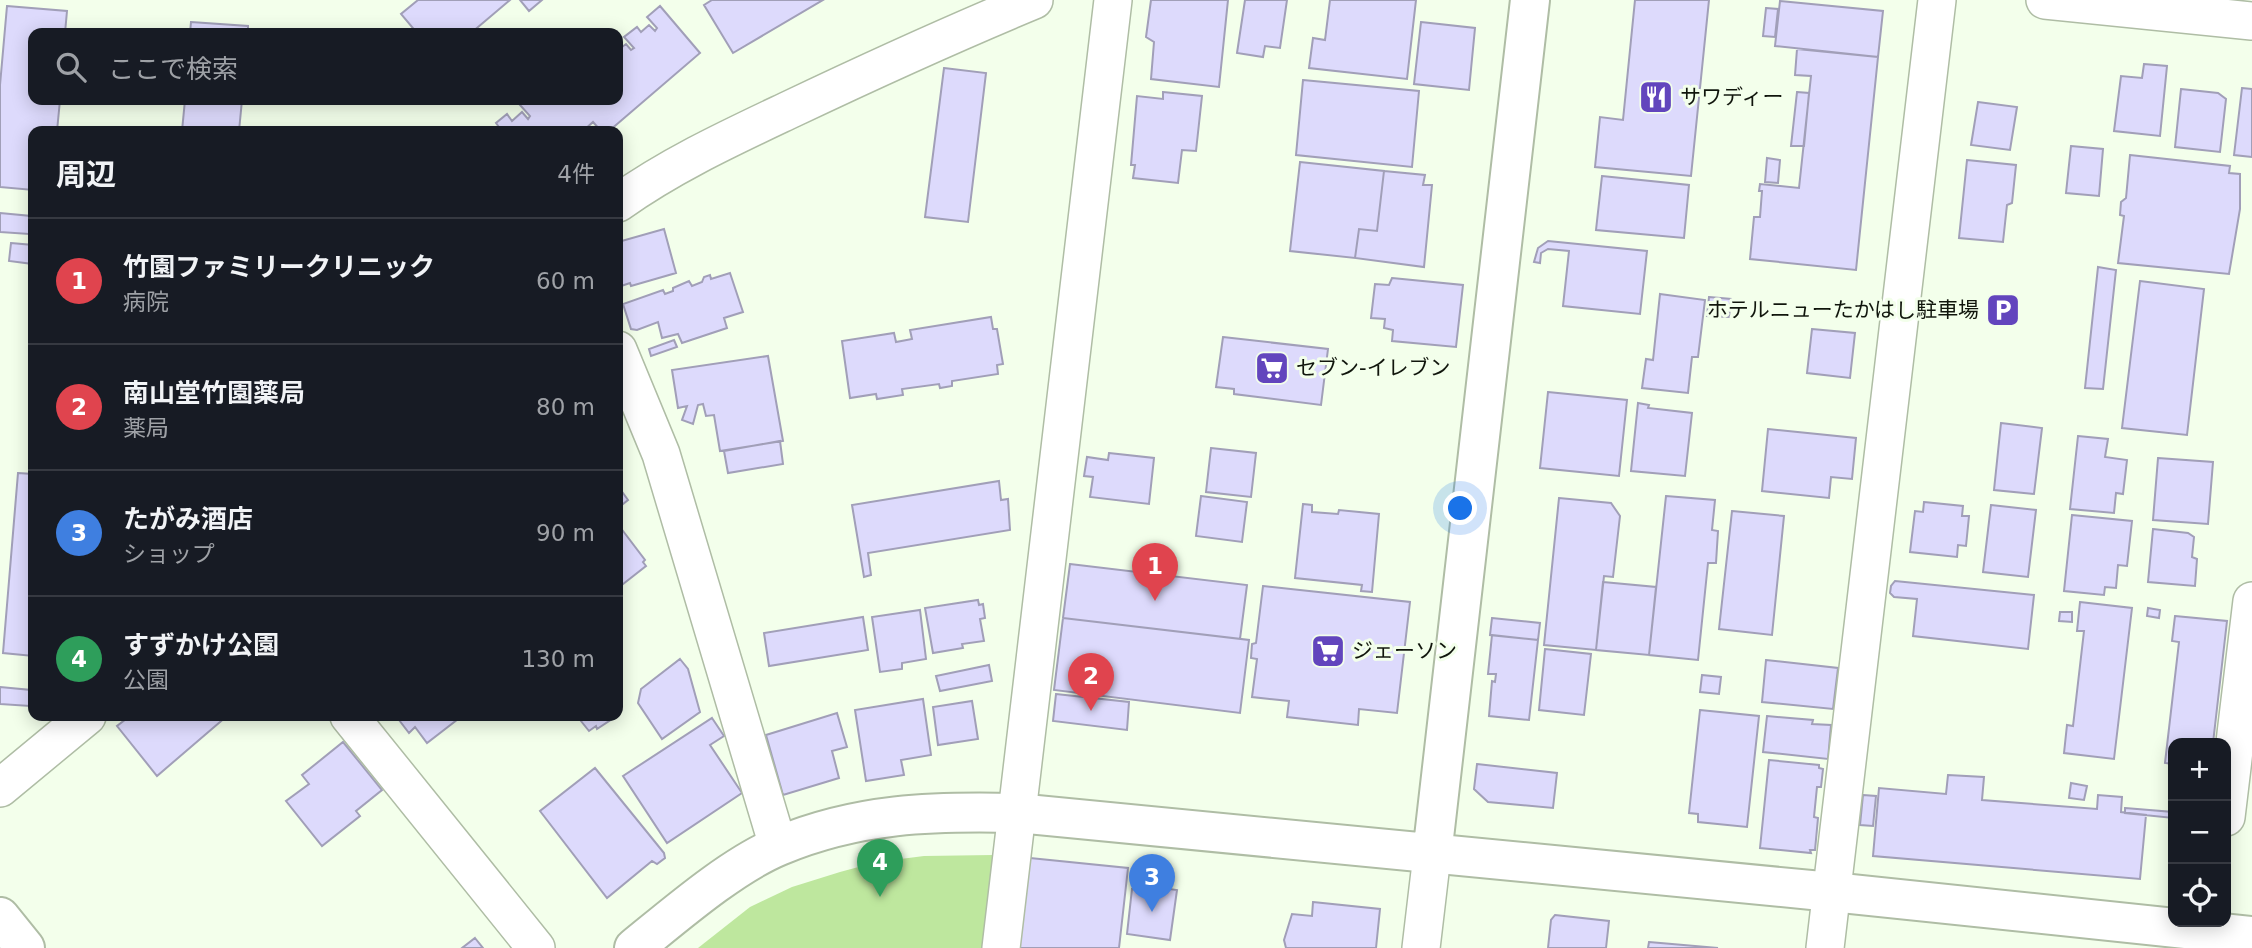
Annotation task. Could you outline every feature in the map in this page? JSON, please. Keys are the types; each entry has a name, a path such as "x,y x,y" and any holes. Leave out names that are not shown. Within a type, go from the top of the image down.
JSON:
{"street":[{"path":"623,200 669,171 729,139 869,72 1034,0"},
{"path":"1001,948 1113,0"},
{"path":"1421,948 1530,0"},
{"path":"1825,948 1937,0"},
{"path":"2045,0 2252,21"},
{"path":"623,361 661,454 778,846"},
{"path":"2228,801 2252,601"},
{"path":"0,788 81,721"},
{"path":"353,721 536,948"},
{"path":"634,948 691,903 778,846 835,827 878,818 939,811 1016,813 1832,892 2212,934 2252,936"},
{"path":"0,917 24,948"}],"green space":[{"path":"993,855 983,948 698,948 750,907 792,887 877,862 924,856"}],"building":[{"path":"418,0 510,0 477,28 413,28 401,14"},
{"path":"520,0 542,0 529,11"},
{"path":"712,0 823,0 733,53 704,5"},
{"path":"1151,0 1228,0 1219,87 1151,79 1154,42 1146,37"},
{"path":"1245,0 1287,0 1280,48 1265,46 1263,57 1237,53"},
{"path":"1330,0 1416,0 1407,79 1309,68 1313,38 1325,40"},
{"path":"1635,0 1709,0 1691,176 1595,167 1600,117 1623,120"},
{"path":"1780,1 1883,11 1878,57 1775,46"},
{"path":"7,6 67,11 65,28 28,28 28,105 60,105 57,126 28,126 28,190 0,187 0,85"},
{"path":"660,6 700,53 615,126 597,126 593,122 589,126 498,126 496,123 507,114 512,121 522,112 528,119 530,116 520,105 623,105 623,46 626,44 631,50 634,48 624,37 637,27 641,32 649,25 655,31 657,28 647,17"},
{"path":"1766,8 1778,9 1775,37 1763,36"},
{"path":"191,22 248,26 248,28 190,28"},
{"path":"1421,22 1475,28 1469,90 1414,84"},
{"path":"1797,49 1878,57 1856,270 1750,259 1754,217 1760,217 1760,184 1799,188 1811,76 1795,75"},
{"path":"2144,64 2167,66 2160,136 2114,131 2121,76 2142,78"},
{"path":"944,68 986,73 968,222 925,217"},
{"path":"1303,80 1419,91 1412,167 1296,155"},
{"path":"2242,88 2252,89 2252,157 2234,155"},
{"path":"2181,89 2218,93 2226,99 2220,152 2175,147"},
{"path":"1163,92 1202,96 1196,151 1182,150 1178,183 1133,178 1135,165 1131,165 1137,96 1163,99"},
{"path":"1797,92 1809,93 1804,146 1791,146"},
{"path":"1978,102 2017,107 2010,150 1971,145"},
{"path":"185,105 242,105 239,126 182,126"},
{"path":"2071,146 2103,149 2099,196 2066,193"},
{"path":"2130,155 2230,166 2229,173 2240,174 2240,209 2229,274 2118,263 2124,216 2120,215 2121,202 2126,198"},
{"path":"1767,158 1780,160 1778,183 1765,182"},
{"path":"1967,160 2016,165 2012,203 2007,205 2003,242 1959,238"},
{"path":"1300,162 1384,171 1377,231 1359,229 1355,258 1290,251"},
{"path":"1384,171 1425,175 1423,185 1432,185 1424,267 1355,258 1359,229 1377,231"},
{"path":"1602,176 1689,185 1684,238 1596,230"},
{"path":"0,213 28,216 28,234 0,232"},
{"path":"664,229 676,273 631,286 630,283 623,285 623,241"},
{"path":"1548,241 1647,251 1640,314 1563,306 1569,251 1548,249 1541,253 1540,263 1534,262 1538,248"},
{"path":"11,243 28,245 28,263 9,261"},
{"path":"2098,267 2116,270 2103,389 2085,388"},
{"path":"730,273 743,312 724,318 727,328 682,343 678,334 662,338 658,322 637,330 631,329 623,304 663,290 665,294 689,281 692,286 702,282 704,277 710,275 711,279"},
{"path":"1392,278 1463,285 1456,347 1392,341 1393,330 1384,328 1385,319 1371,318 1375,284 1389,285"},
{"path":"2140,281 2204,289 2187,435 2122,428"},
{"path":"1660,294 1705,300 1698,357 1692,357 1688,393 1642,388 1646,359 1653,360"},
{"path":"1709,297 1731,299 1729,317 1707,316"},
{"path":"991,317 993,329 997,329 1003,364 997,365 998,374 952,381 952,386 940,388 939,384 902,389 903,395 877,399 876,394 850,398 842,341 894,333 896,342 912,339 910,330"},
{"path":"1812,329 1855,333 1850,378 1807,373"},
{"name":"セブン-イレブン","path":"1223,337 1328,349 1321,405 1234,394 1234,389 1216,387"},
{"path":"674,340 677,347 651,356 649,349"},
{"path":"768,356 783,441 720,451 714,415 706,416 703,404 698,405 693,424 682,420 687,406 678,408 672,370"},
{"path":"1548,392 1627,400 1619,476 1540,468"},
{"path":"1638,403 1649,405 1648,408 1692,413 1685,476 1631,471"},
{"path":"2001,423 2042,428 2034,494 1994,490"},
{"path":"1768,429 1856,438 1852,479 1831,477 1829,498 1762,491"},
{"path":"2078,436 2108,439 2105,457 2127,460 2123,494 2116,493 2114,513 2070,509"},
{"path":"780,441 783,464 728,473 724,451"},
{"path":"1211,448 1256,453 1251,497 1206,492"},
{"path":"1109,453 1154,458 1149,504 1090,497 1093,477 1084,476 1087,457 1108,460"},
{"path":"2158,458 2213,462 2208,524 2153,520"},
{"path":"18,473 28,474 28,656 3,653"},
{"path":"999,481 1001,500 1008,499 1010,530 868,553 871,575 864,577 852,505"},
{"path":"1201,496 1247,502 1242,542 1196,536"},
{"path":"1666,496 1715,500 1712,530 1718,531 1716,563 1708,563 1698,660 1649,655"},
{"path":"1559,498 1611,503 1620,516 1613,577 1604,576 1596,650 1544,645"},
{"path":"1924,502 1963,506 1962,516 1969,516 1966,546 1958,545 1957,557 1910,552 1915,511 1923,512"},
{"path":"1303,504 1312,505 1312,512 1338,514 1339,510 1379,514 1372,592 1361,591 1362,585 1295,578"},
{"path":"1991,505 2036,510 2028,577 1983,572"},
{"path":"1732,511 1784,516 1772,635 1719,629"},
{"path":"2072,515 2132,521 2127,566 2118,565 2116,588 2105,587 2104,595 2064,591"},
{"path":"2153,529 2188,533 2194,537 2192,557 2197,559 2195,586 2148,582"},
{"path":"623,531 645,560 643,562 646,566 623,584"},
{"path":"1070,564 1247,585 1240,639 1063,618"},
{"path":"1895,581 2034,595 2028,649 1913,636 1917,599 1894,597 1890,593"},
{"path":"1603,582 1656,587 1649,655 1596,650"},
{"name":"ジェーソン","path":"1263,586 1410,602 1397,713 1359,709 1358,725 1287,717 1289,701 1252,697 1257,659 1251,658 1252,644 1256,643"},
{"path":"978,600 979,605 983,604 985,618 980,619 984,641 962,644 963,648 933,653 925,608"},
{"path":"2080,602 2132,608 2114,759 2064,753 2067,725 2073,726 2084,631 2077,631"},
{"path":"2148,608 2160,610 2159,618 2147,616"},
{"path":"920,610 926,659 902,663 902,669 880,672 872,617"},
{"path":"2060,612 2072,612 2072,622 2059,621"},
{"path":"2175,616 2227,621 2214,738 2168,738 2168,763 2165,763 2179,642 2172,641"},
{"path":"863,617 868,650 769,666 764,633"},
{"path":"1063,618 1249,640 1240,713 1054,690"},
{"path":"1492,618 1540,623 1538,640 1490,635"},
{"path":"1492,635 1538,640 1529,720 1489,716 1492,681 1495,682 1496,674 1488,674"},
{"path":"1545,649 1591,654 1584,715 1539,710"},
{"path":"680,659 688,669 700,712 662,739 638,703 641,689"},
{"path":"1766,660 1838,668 1833,709 1762,702"},
{"path":"989,665 992,681 940,691 936,676"},
{"path":"1702,675 1721,677 1719,694 1700,692"},
{"path":"0,687 28,690 28,706 0,704"},
{"path":"1056,694 1129,702 1127,730 1053,721"},
{"path":"923,699 931,755 901,760 904,775 866,781 855,710"},
{"path":"972,701 978,739 938,745 933,707"},
{"path":"1700,710 1759,716 1747,827 1698,822 1698,814 1689,813"},
{"path":"837,713 847,747 832,751 839,778 783,795 766,735"},
{"path":"1767,716 1813,720 1812,724 1831,725 1828,759 1763,752"},
{"path":"712,718 724,736 710,745 742,793 667,843 623,776"},
{"path":"124,721 221,721 157,776 117,726"},
{"path":"400,721 456,721 427,743 415,727 409,733"},
{"path":"581,721 609,721 597,729 596,726 589,731"},
{"path":"343,742 382,790 356,811 360,816 322,846 286,801 309,784 302,775"},
{"path":"1769,760 1819,765 1819,768 1823,769 1821,787 1817,787 1814,817 1818,818 1815,850 1810,850 1811,853 1760,848"},
{"path":"1477,764 1557,773 1553,808 1488,802 1474,789"},
{"path":"595,768 664,853 665,858 657,864 652,861 607,898 540,811"},
{"path":"1948,775 1984,777 1982,800 2097,809 2098,795 2122,797 2121,812 2146,815 2140,879 1873,856 1879,788 1946,794"},
{"path":"2071,783 2087,786 2084,800 2069,798"},
{"path":"1863,795 1876,796 1873,826 1860,825"},
{"path":"2125,808 2168,812 2168,817 2125,813"},
{"path":"1030,858 1128,868 1119,948 1019,948"},
{"path":"1140,885 1177,890 1170,940 1127,934 1132,889 1139,890"},
{"path":"1313,902 1380,909 1376,948 1286,948 1284,940 1292,914 1312,916"},
{"path":"1555,915 1609,921 1606,948 1548,948 1551,920"},
{"path":"475,938 483,948 462,948"},
{"path":"1649,942 1718,948 1648,948"}],"place":[{"name":"サワディー","path":"1656,97"},
{"name":"ホテルニューたかはし駐車場","path":"2003,310"},
{"name":"セブン-イレブン","path":"1272,368"},
{"name":"竹園ファミリークリニック","path":"1155,601"},
{"name":"ジェーソン","path":"1328,651"},
{"name":"南山堂竹園薬局","path":"1091,711"},
{"name":"すずかけ公園","path":"880,897"},
{"name":"たがみ酒店","path":"1152,912"}]}
